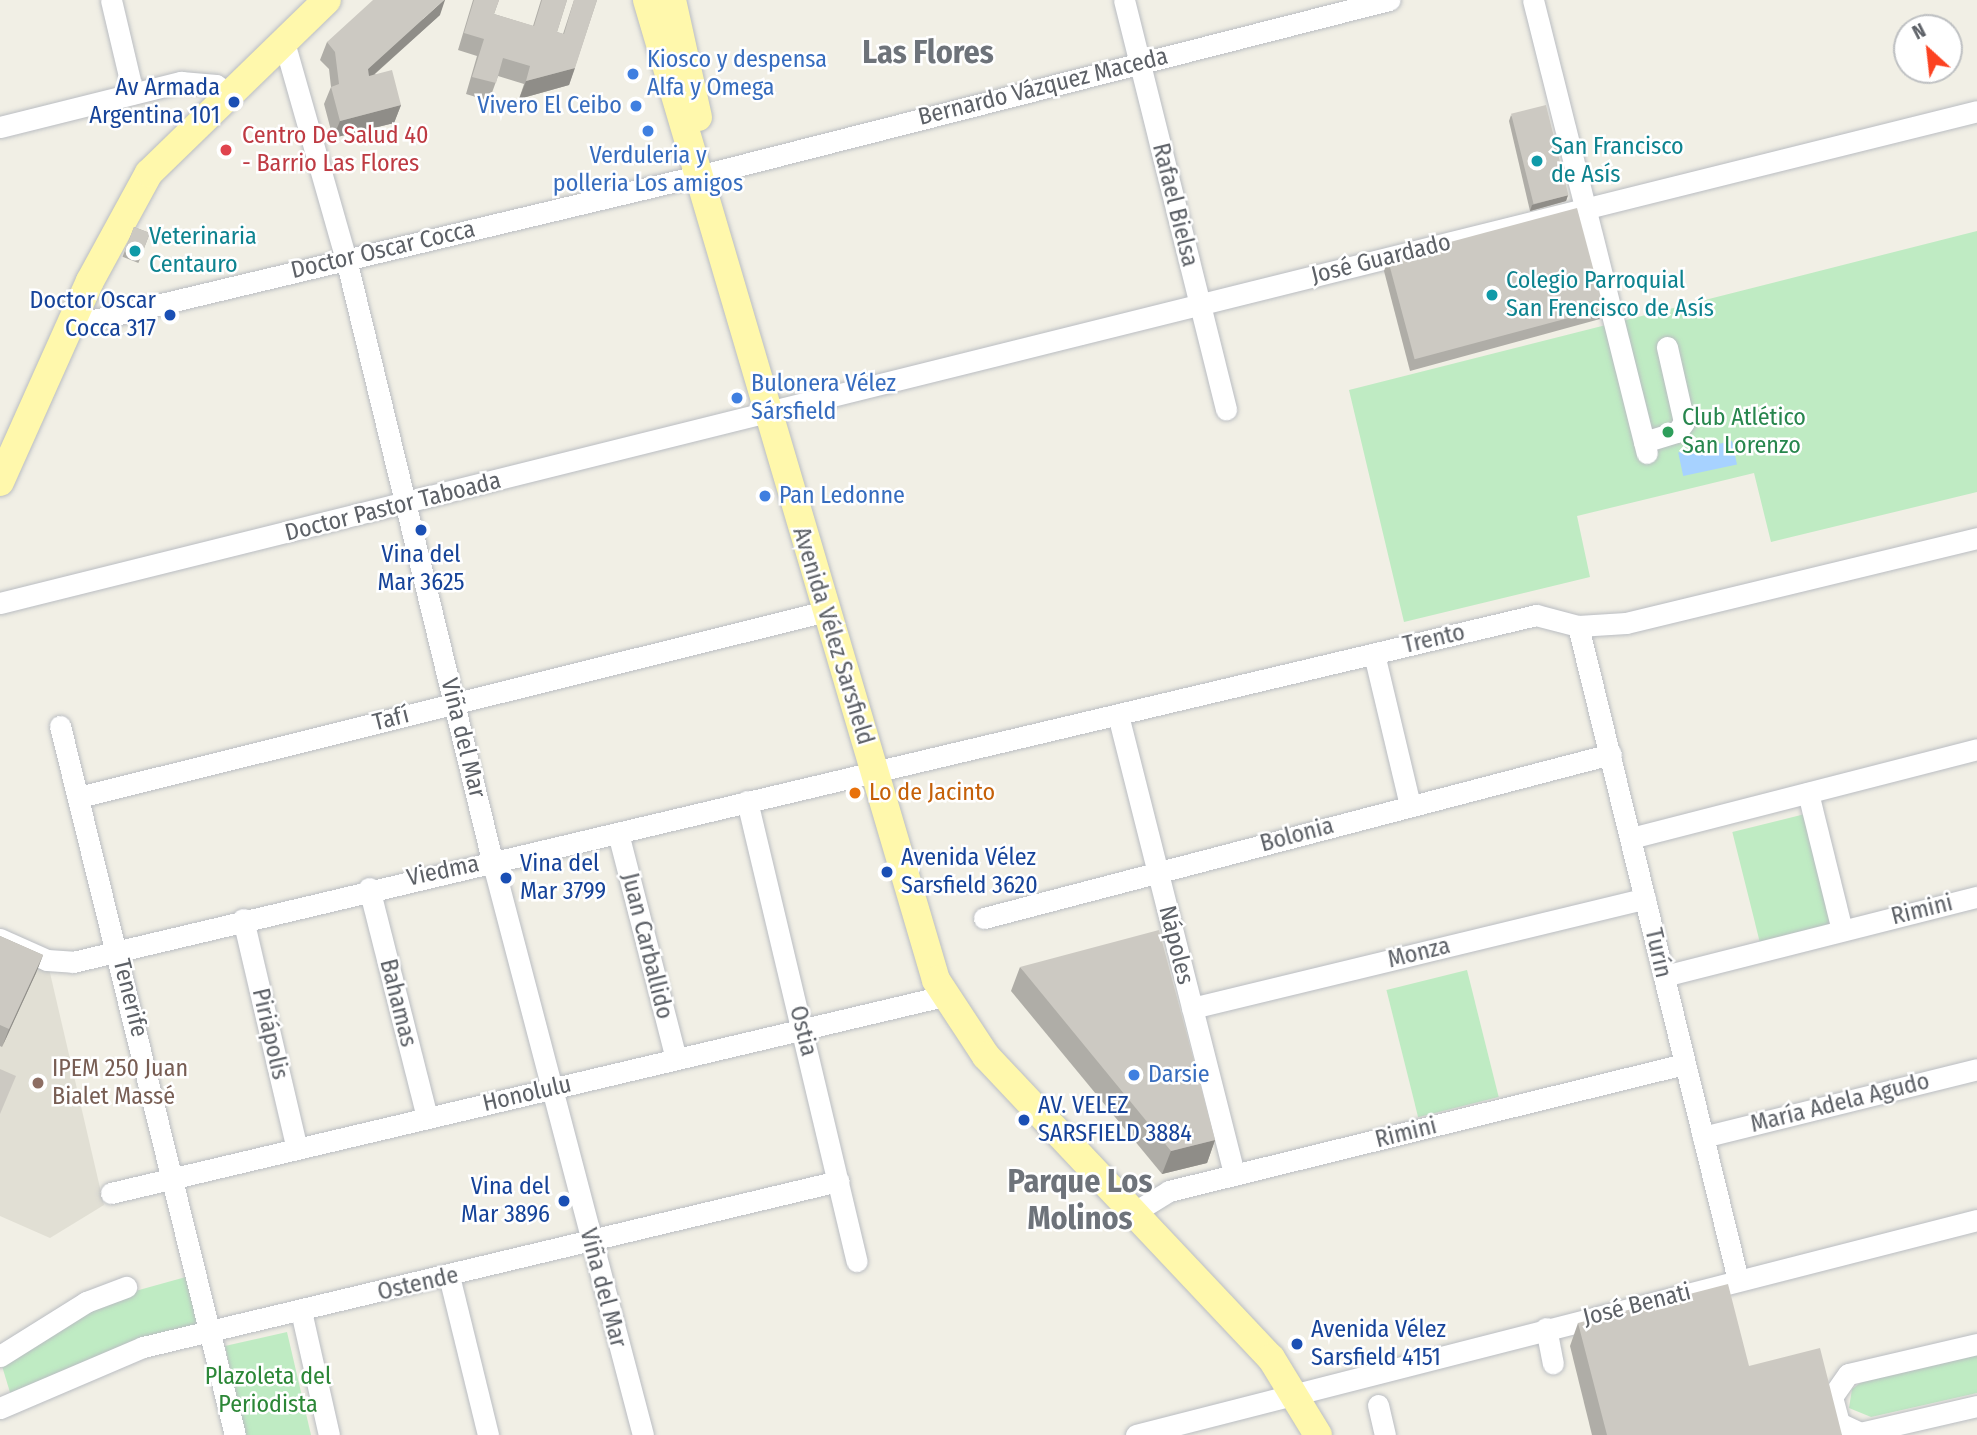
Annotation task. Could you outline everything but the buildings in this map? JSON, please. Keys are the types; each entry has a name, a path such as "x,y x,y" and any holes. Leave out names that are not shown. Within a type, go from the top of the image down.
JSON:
{"main road":[{"path":"0,482 69,326 149,173 302,0"},
{"path":"0,440 107,211 157,143 284,42 327,0"},
{"name":"Avenida Vélez Sarsfield","path":"647,0 706,174 882,770 920,936 944,996 986,1056 1141,1207"},
{"name":"Avenida Vélez Sarsfield","path":"672,0 706,174"},
{"name":"Avenida Vélez Sarsfield","path":"776,412 826,611 958,988 1000,1045 1305,1391 1335,1435"},
{"name":"Avenida Vélez Sarsfield","path":"1305,1391 1318,1435"}],"street":[{"path":"111,0 133,93"},
{"name":"Rafael Bielsa","path":"1124,0 1226,410"},
{"name":"Bernardo Vázquez Maceda","path":"706,174 1389,0"},
{"path":"1533,0 1645,448 1677,432 1684,422 1667,347"},
{"name":"Viña del Mar","path":"284,42 346,259 492,860 553,1088 590,1244 643,1435"},
{"path":"0,127 181,82 222,89"},
{"name":"José Guardado","path":"776,412 1977,111"},
{"name":"Doctor Oscar Cocca","path":"69,326 706,174"},
{"name":"Doctor Pastor Taboada","path":"0,603 776,412"},
{"name":"Trento","path":"882,770 1536,615 1578,626 1626,623 1977,538"},
{"name":"Tafí","path":"79,797 826,611"},
{"name":"Turín","path":"1578,626 1738,1280"},
{"path":"1374,653 1410,805"},
{"name":"Nápoles","path":"1118,715 1234,1175"},
{"name":"Tenerife","path":"60,726 175,1178 235,1435"},
{"path":"1631,838 1977,749"},
{"name":"Bolonia","path":"984,918 1611,754"},
{"name":"Viedma","path":"0,939 59,964 369,888 618,833 882,770"},
{"path":"1808,793 1842,930"},
{"name":"Ostia","path":"747,801 858,1261"},
{"name":"Juan Carballido","path":"618,833 676,1059"},
{"name":"Bahamas","path":"369,888 427,1118"},
{"name":"Rimini","path":"1664,976 1977,897"},
{"name":"Monza","path":"1192,1008 1645,898"},
{"name":"Piriápolis","path":"243,919 297,1149"},
{"name":"Honolulu","path":"111,1193 944,996"},
{"name":"Rimini","path":"1141,1207 1234,1175 1684,1064"},
{"name":"María Adela Agudo","path":"1703,1137 1977,1069"},
{"name":"Ostende","path":"2,1402 128,1352 590,1244 838,1181"},
{"name":"José Benati","path":"1136,1435 1545,1328 1977,1220"},
{"path":"449,1276 488,1435"},
{"path":"0,1356 86,1302 126,1287"},
{"path":"301,1311 329,1435"},
{"path":"1545,1328 1553,1363"},
{"path":"1977,1344 1848,1374 1832,1397 1839,1423 1860,1433 1977,1406"},
{"path":"1378,1405 1385,1435"}],"shaded area":[{"name":"IPEM 250 Juan Bialet Massé","path":"0,941 47,960 104,1205 50,1238 0,1216"}],"green space":[{"name":"Club Atlético San Lorenzo","path":"1977,231 1977,492 1771,542 1754,473 1577,516 1590,577 1404,622 1349,390"},
{"path":"1809,813 1838,927 1761,947 1732,832"},
{"path":"1467,970 1499,1097 1418,1117 1386,990"},
{"path":"193,1275 206,1328 12,1399 2,1366 103,1300"},
{"name":"Plazoleta del Periodista","path":"287,1332 311,1435 245,1435 225,1346"},
{"path":"1977,1354 1977,1393 1871,1417 1849,1408 1852,1389 1863,1381"}],"water":[{"path":"1732,441 1737,464 1683,476 1678,452"}],"place":[{"name":"Kiosco y despensa Alfa y Omega","path":"633,74"},
{"name":"Av Armada Argentina 101","path":"234,102"},
{"name":"Vivero El Ceibo","path":"636,106"},
{"name":"Verduleria y polleria Los amigos","path":"648,131"},
{"name":"Centro De Salud 40 - Barrio Las Flores","path":"226,150"},
{"name":"San Francisco de Asís","path":"1537,161"},
{"name":"Veterinaria Centauro","path":"135,251"},
{"name":"Colegio Parroquial San Frencisco de Asís","path":"1492,295"},
{"name":"Doctor Oscar Cocca 317","path":"170,315"},
{"name":"Bulonera Vélez Sársfield","path":"737,398"},
{"name":"Club Atlético San Lorenzo","path":"1668,432"},
{"name":"Pan Ledonne","path":"765,496"},
{"name":"Vina del Mar 3625","path":"421,530"},
{"name":"Lo de Jacinto","path":"855,793"},
{"name":"Avenida Vélez Sarsfield 3620","path":"887,872"},
{"name":"Vina del Mar 3799","path":"506,878"},
{"name":"Darsie","path":"1134,1075"},
{"name":"IPEM 250 Juan Bialet Massé","path":"38,1083"},
{"name":"AV. VELEZ SARSFIELD 3884","path":"1024,1120"},
{"name":"Vina del Mar 3896","path":"564,1201"},
{"name":"Avenida Vélez Sarsfield 4151","path":"1297,1344"}],"district":[{"name":"Las Flores","path":"928,52"},
{"name":"Parque Los Molinos","path":"1080,1200"}]}
